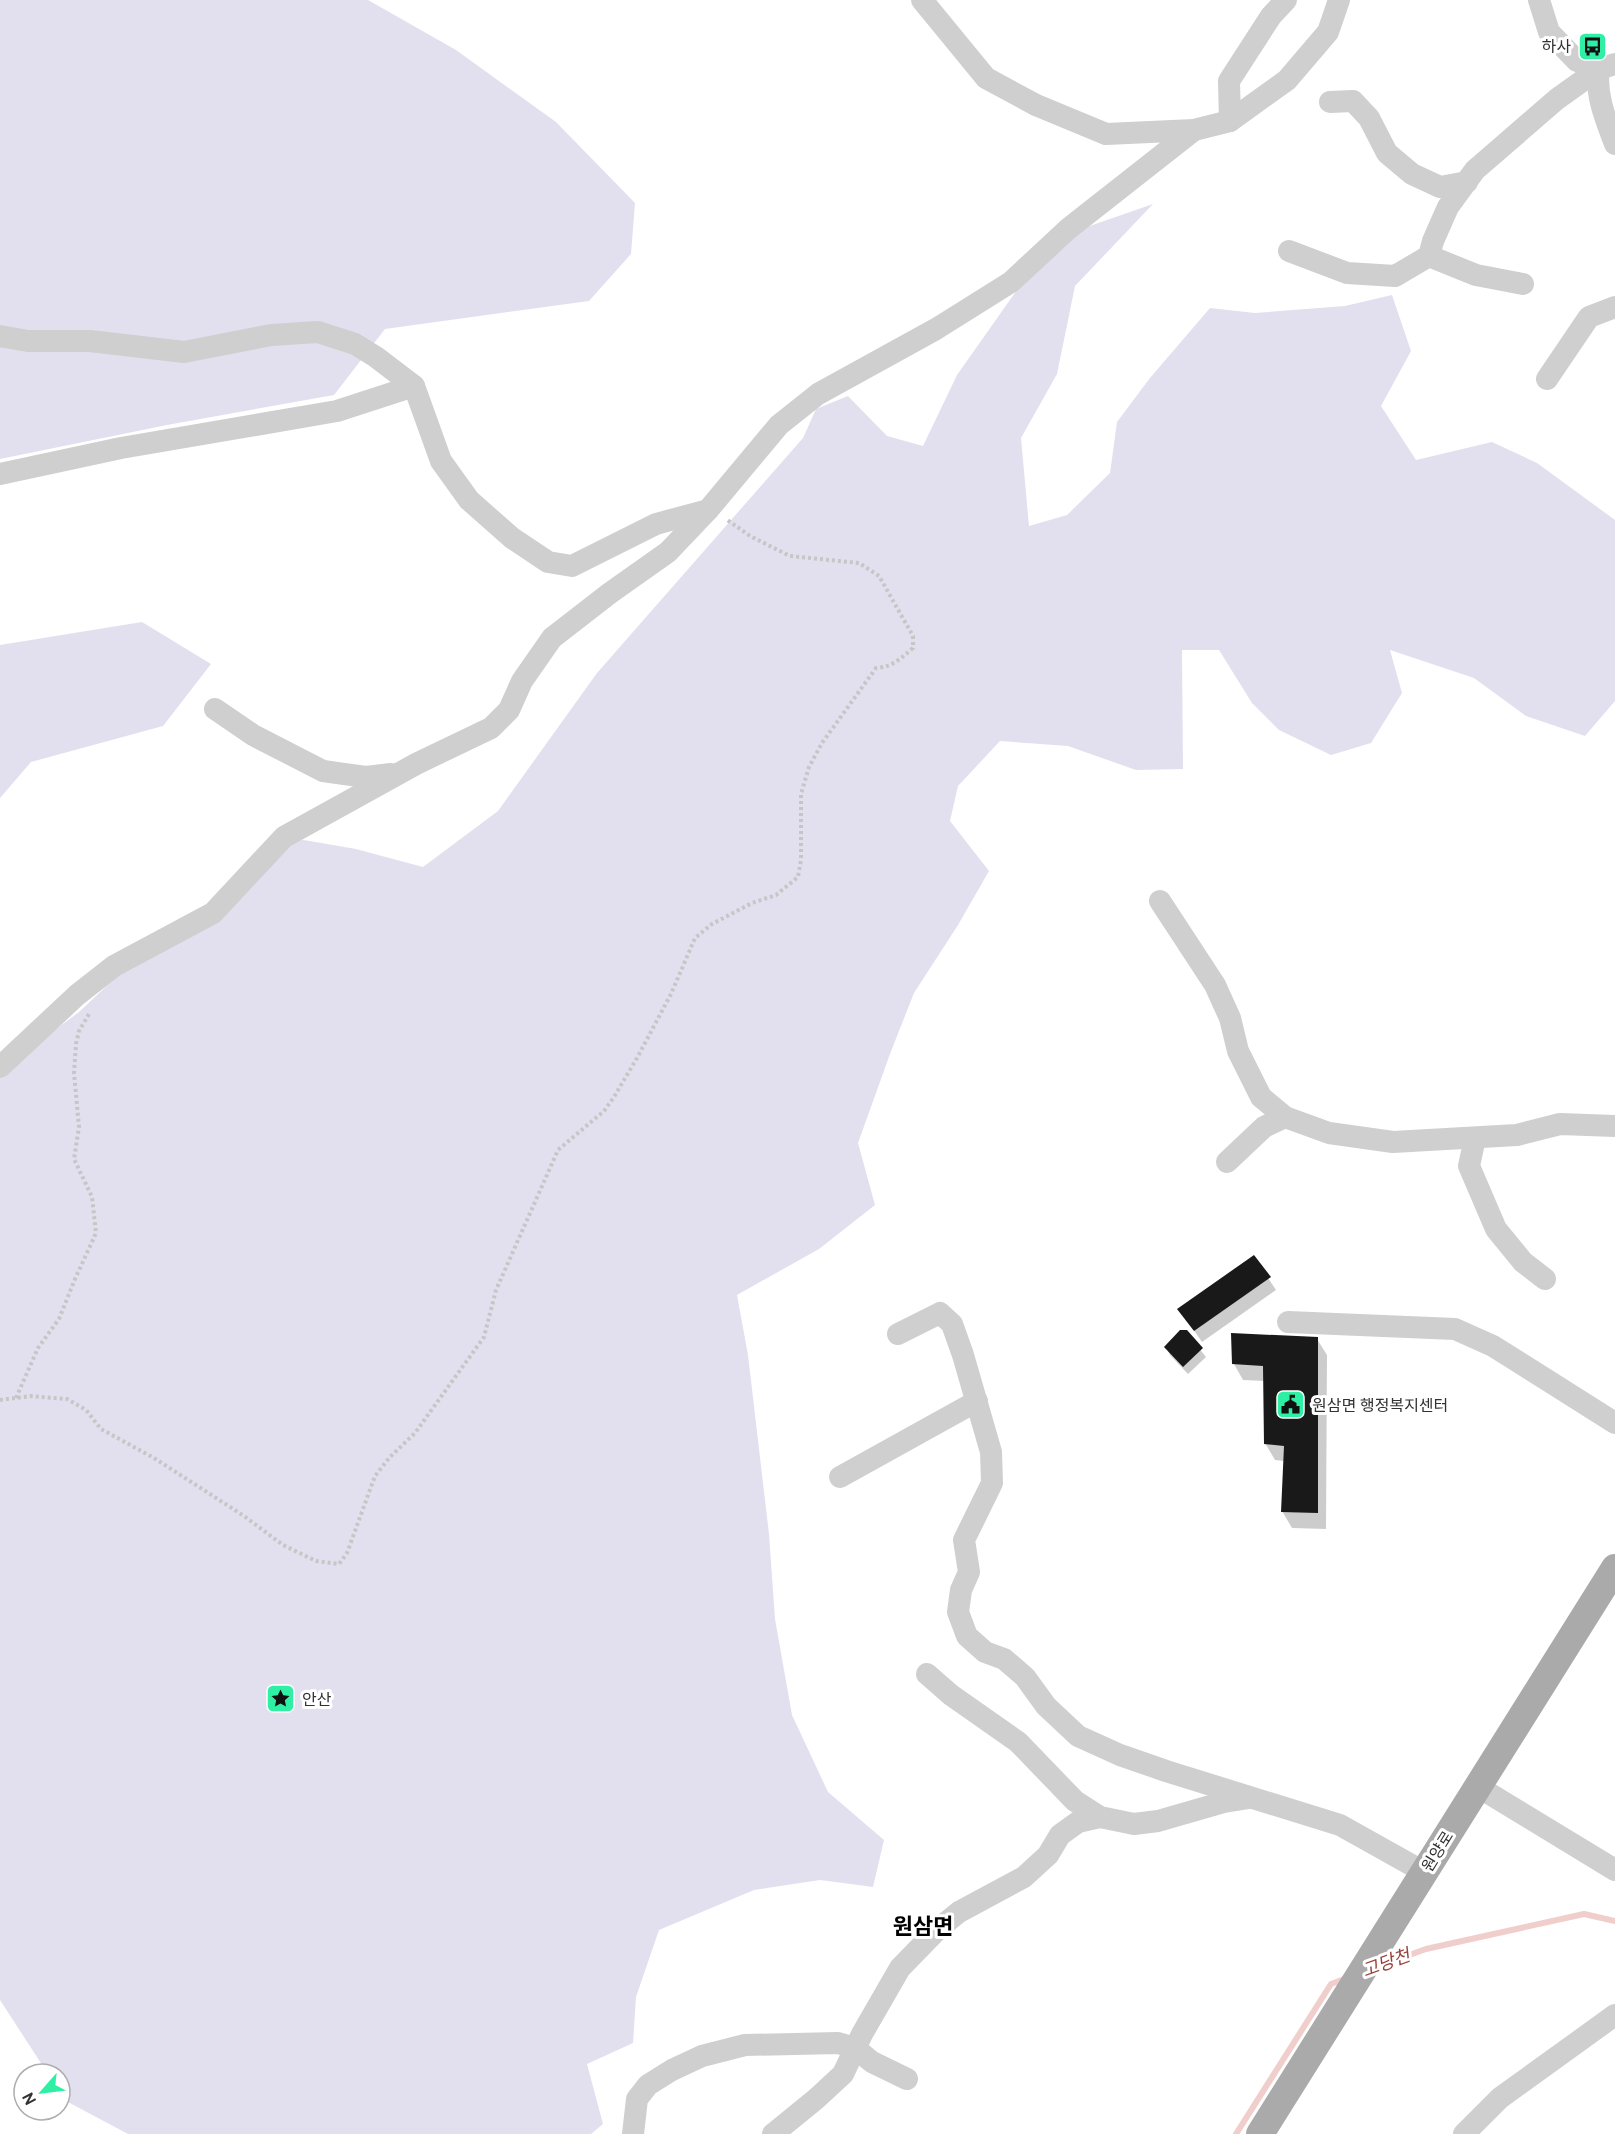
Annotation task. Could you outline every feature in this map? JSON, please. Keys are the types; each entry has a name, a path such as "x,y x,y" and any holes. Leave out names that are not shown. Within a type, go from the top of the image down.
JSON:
{"main road":[{"name":"원양로","path":"1260,2134 1615,1568"}],"street":[{"path":"922,0 986,78 1036,105 1106,134 1194,130 1230,121 1287,80 1328,32 1339,0"},
{"path":"1230,121 1229,81 1271,16 1286,0"},
{"path":"1539,0 1549,32 1577,61 1607,67"},
{"path":"1607,67 1597,82 1615,144"},
{"path":"1290,251 1347,273 1395,276 1430,256 1433,241 1448,207 1475,171 1550,105 1607,67"},
{"path":"1330,102 1353,101 1369,118 1387,153 1412,174 1440,187 1467,182"},
{"path":"0,1067 77,995 114,966 213,913 284,837 402,772 491,728 509,710 522,681 552,638 668,552 710,508 779,425 818,394 936,329 1011,282 1076,223 1194,130"},
{"path":"1430,256 1476,275 1523,284"},
{"path":"1547,379 1589,317 1615,307"},
{"path":"0,336 28,341 90,340 184,352 271,335 318,332 354,344 376,357 414,386 441,461 469,500 512,538 548,562 572,566 657,524 710,508"},
{"path":"0,474 121,448 337,411 414,386"},
{"path":"215,709 253,735 324,771 366,777 402,772"},
{"path":"1160,902 1215,985 1230,1018 1238,1051 1261,1097 1285,1117 1329,1133 1393,1142 1517,1135 1560,1124 1615,1126"},
{"path":"1227,1162 1264,1127 1285,1117"},
{"path":"1475,1138 1469,1166 1496,1229 1523,1262 1545,1279"},
{"path":"898,1334 939,1313 952,1324 991,1452 992,1483 964,1540 969,1572 961,1590 958,1612 967,1636 985,1652 1004,1659 1024,1677 1046,1706 1078,1736 1120,1755 1166,1771 1340,1825 1424,1872"},
{"path":"1288,1322 1455,1329 1492,1346 1615,1423"},
{"path":"840,1478 976,1401"},
{"path":"927,1674 951,1695 1018,1742 1075,1801 1100,1817 1134,1824 1158,1821 1224,1802 1253,1797"},
{"path":"1477,1786 1615,1870"},
{"path":"773,2134 843,2074 900,1968 938,1929 959,1912 1024,1877 1048,1855 1060,1835 1078,1822 1100,1817"},
{"path":"1464,2134 1500,2098 1615,2015"},
{"path":"633,2134 637,2098 648,2085 672,2070 702,2056 745,2045 838,2043 855,2048 872,2062 907,2079"}],"path":[{"path":"0,1400 31,1396 67,1399 86,1410 101,1429 154,1458 244,1515 283,1545 316,1561 339,1564 346,1553 375,1476 390,1457 415,1433 484,1336 496,1290 558,1150 604,1111 614,1097 671,994 695,938 712,924 752,903 776,895 798,877 801,860 801,794 809,767 822,743 876,668 897,662 913,648 913,636 879,576 859,563 790,556 750,536 710,508"},
{"path":"16,1398 38,1348 59,1319 96,1233 92,1197 74,1159 79,1127 74,1073 75,1044 79,1031 94,1009"}],"shaded area":[{"path":"0,0 368,0 456,50 556,122 635,203 631,254 589,301 385,329 334,395 167,425 0,459"},
{"path":"1153,204 1075,286 1057,374 1021,438 1029,526 1067,515 1110,473 1117,422 1150,378 1210,308 1255,313 1345,306 1392,295 1411,351 1381,406 1416,460 1492,442 1537,463 1615,520 1615,701 1585,736 1526,716 1474,678 1390,650 1402,693 1371,743 1331,755 1279,730 1252,703 1219,650 1182,650 1183,769 1136,770 1068,746 1000,741 958,786 950,821 989,871 958,925 914,993 858,1143 875,1205 819,1249 737,1295 748,1355 769,1534 775,1619 792,1715 828,1792 884,1840 873,1887 820,1880 754,1890 659,1930 636,1997 633,2043 587,2064 603,2124 591,2134 128,2134 72,2104 72,2062 40,2062 0,2000 0,1071 79,1012 131,963 298,839 356,849 423,867 498,811 597,673 803,438 816,409 848,396 887,436 923,446 957,375 1031,270 1084,228"},
{"path":"142,622 211,664 163,726 31,762 0,798 0,645"}],"building":[{"path":"1254,1255 1271,1277 1194,1331 1177,1309"},
{"path":"1180,1330 1187,1330 1203,1348 1183,1367 1164,1347"},
{"name":"원삼면 행정복지센터","path":"1231,1333 1318,1337 1318,1513 1281,1512 1284,1446 1264,1444 1263,1366 1232,1364"}],"waterway":[{"name":"고당천","path":"1376,1967 1426,1949 1584,1914 1615,1921"},
{"name":"고당천","path":"1236,2134 1331,1984 1347,1978"}],"place":[{"name":"하사","path":"1592,46"},
{"name":"원삼면 행정복지센터","path":"1291,1405"},
{"name":"안산","path":"281,1699"}],"district":[{"name":"원삼면","path":"923,1926"}]}
